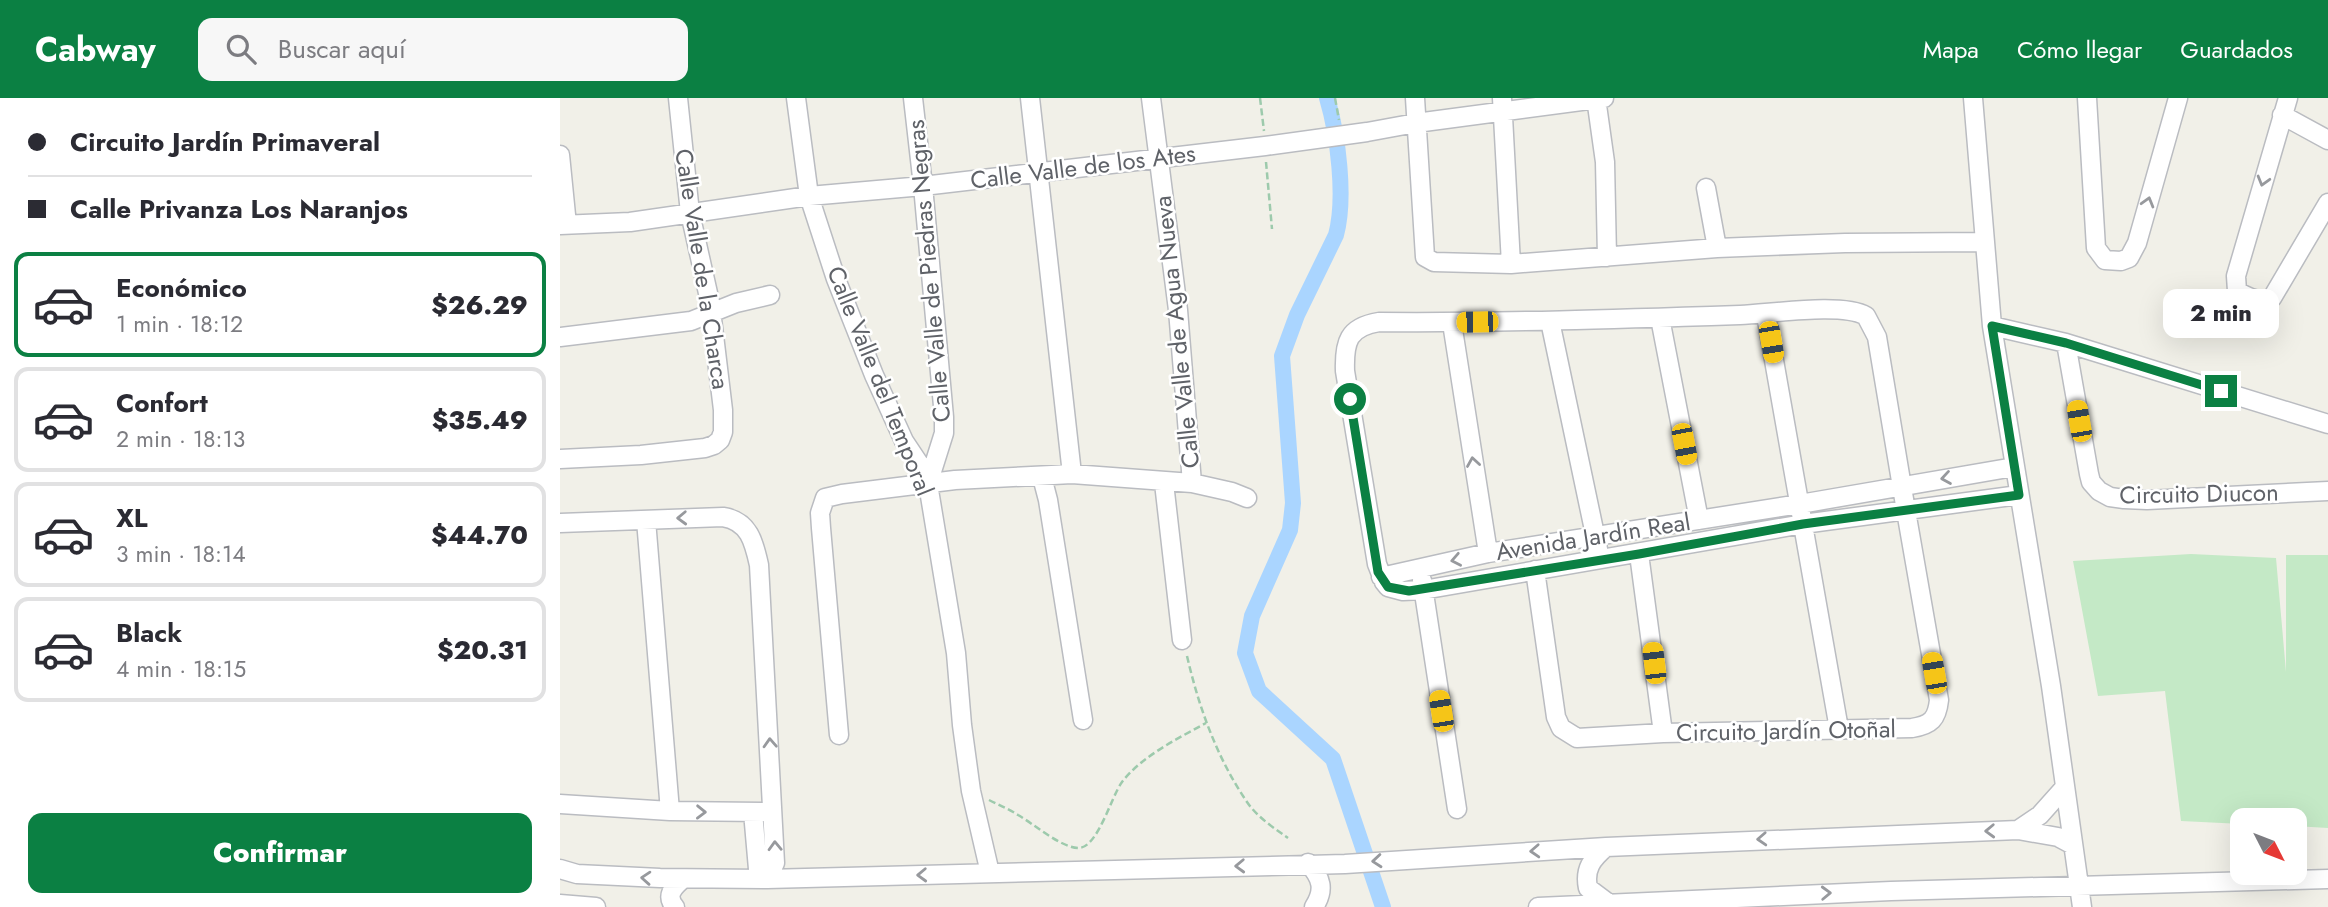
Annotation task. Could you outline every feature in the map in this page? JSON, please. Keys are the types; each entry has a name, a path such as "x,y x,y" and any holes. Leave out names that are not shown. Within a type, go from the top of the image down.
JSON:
{"street":[{"name":"Calle Valle de la Charca","path":"560,459 641,455 692,449 714,445 723,432 723,410 710,302 690,213 678,98"},
{"name":"Calle Valle del Temporal","path":"796,98 810,196 836,279 904,442 922,468 928,484 956,653 971,791 990,873"},
{"name":"Calle Valle de Piedras Negras","path":"913,98 944,417 944,433 928,484"},
{"path":"1030,98 1072,474"},
{"name":"Calle Valle de Agua Nueva","path":"1151,98 1178,310 1192,483"},
{"path":"1415,98 1425,257 1434,262 1511,264 1717,248 1846,243 1984,242"},
{"path":"1596,98 1605,162 1606,257"},
{"name":"Calle Valle de los Ates","path":"564,225 630,222 810,196 923,186 1265,146 1367,132 1502,104 1604,98"},
{"path":"1973,98 1992,326 2082,907"},
{"path":"2087,98 2096,248 2105,260 2113,262 2129,258 2137,243 2178,98"},
{"path":"1502,104 1511,264"},
{"path":"2328,140 2285,107 2236,276 2237,291 2260,300 2268,301 2272,298 2328,203"},
{"path":"560,155 564,225"},
{"path":"1706,188 1717,248"},
{"path":"560,337 691,321 736,303 770,295"},
{"name":"Circuito Jardín Otoñal","path":"1385,582 1377,564 1345,371 1344,354 1348,338 1357,328 1379,322 1660,318 1848,309 1866,316 1877,337 1939,700 1937,714 1931,723 1912,728 1577,737 1561,728 1556,717 1535,570"},
{"path":"1766,315 1839,729"},
{"path":"1660,318 1699,520"},
{"path":"1550,321 1600,559"},
{"path":"1452,323 1488,553"},
{"path":"1992,326 2066,343 2328,424"},
{"name":"Circuito Diucon","path":"2066,343 2089,474 2091,482 2099,491 2110,497 2147,500 2328,491"},
{"name":"Avenida Jardín Real","path":"1385,582 1420,567 1488,553 2014,467"},
{"path":"839,735 820,513 825,498 928,484 1072,474 1192,483 1247,498"},
{"path":"1042,477 1083,720"},
{"path":"1164,483 1182,640"},
{"name":"Avenida Jardín Real","path":"1385,582 1403,591 1423,590 1803,524 2019,495"},
{"path":"560,523 723,517 734,519 747,528 755,544 759,565 774,811 775,863 767,879"},
{"path":"646,520 670,811"},
{"path":"1639,554 1663,733"},
{"path":"1420,567 1457,809"},
{"path":"2018,830 2040,815 2065,787"},
{"path":"560,804 670,811 774,811"},
{"path":"753,813 758,869 767,879"},
{"path":"560,869 578,874 682,879 767,879 1345,864 1606,847 2018,830 2058,837 2073,845"},
{"path":"1606,847 1591,860 1586,877 1588,888 1608,904"},
{"path":"1308,863 1320,882 1321,896 1314,907"},
{"path":"1538,907 1747,902 2079,886 2328,878"},
{"path":"675,907 670,897 673,887 682,879"},
{"path":"560,904 596,907"}],"path":[{"path":"1335,98 1341,134"},
{"path":"1182,640 1217,751 1248,804 1288,838"},
{"path":"971,791 1017,814 1049,836 1077,848 1085,846 1094,840 1123,781 1147,758 1206,723"}],"green space":[{"path":"2191,554 2276,558 2286,672 2286,555 2328,555 2328,828 2307,827 2307,808 2230,808 2230,823 2181,821 2165,691 2098,696 2073,561"}],"waterway":[{"path":"1327,98 1339,166 1339,220 1336,235 1297,315 1282,356 1293,503 1290,530 1252,616 1245,653 1259,691 1333,759 1383,907"}],"route":[{"path":"1350,399 1378,572 1388,587 1409,591 1803,524 2019,495 1992,326 2066,343 2221,391"}]}
